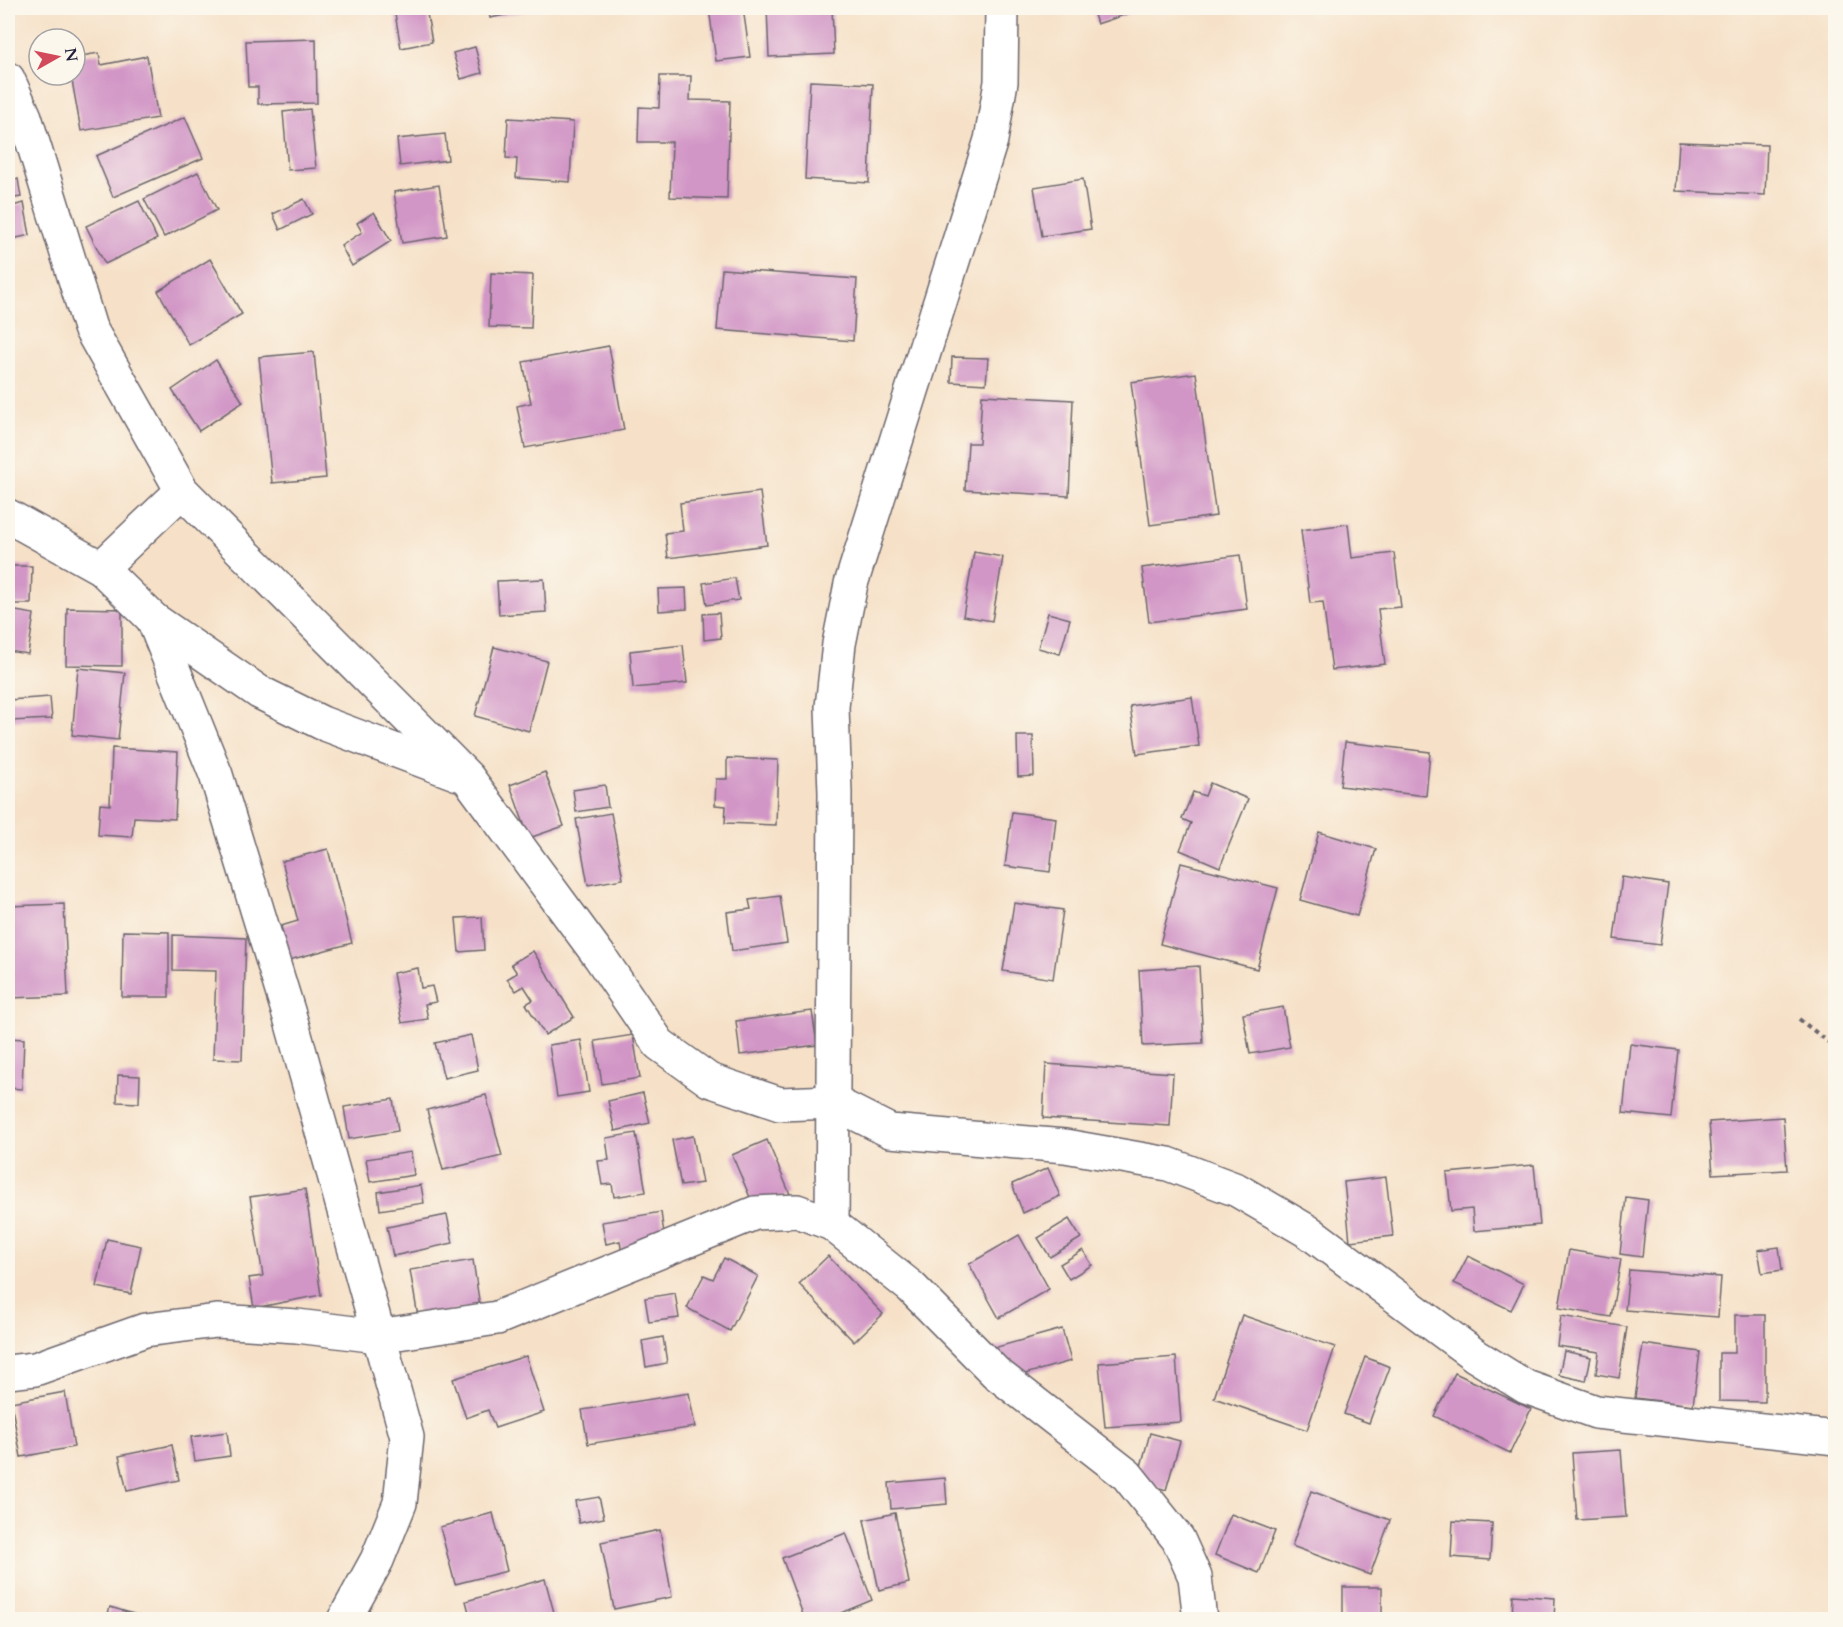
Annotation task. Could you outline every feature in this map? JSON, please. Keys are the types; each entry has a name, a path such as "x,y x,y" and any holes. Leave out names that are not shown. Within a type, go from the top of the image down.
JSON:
{"street":[{"path":"832,1224 835,793 832,707 839,644 851,584 991,140 1001,82 1002,8"},
{"path":"8,79 25,117 90,328 182,491 468,778 600,957 659,1044 709,1080 780,1104 833,1102 890,1131 1065,1146 1168,1164 1237,1190 1309,1232 1476,1356 1516,1381 1596,1412 1836,1438"},
{"path":"101,568 182,491"},
{"path":"8,516 101,568 153,619 259,692 322,723 468,778"},
{"path":"153,619 216,775 292,1024 407,1437 400,1503 377,1560 344,1620"},
{"path":"8,1372 35,1369 145,1330 217,1321 297,1326 378,1336 497,1318 755,1213 797,1211 832,1224 911,1287 996,1373 1127,1475 1178,1539 1195,1577 1200,1620"}],"path":[{"path":"1799,1019 1836,1048"}],"building":[{"path":"394,8 426,8 432,42 401,48"},
{"path":"488,8 535,8 535,9 490,18"},
{"path":"709,8 743,8 750,57 716,61"},
{"path":"767,8 832,8 834,54 769,57"},
{"path":"1092,8 1145,8 1097,24"},
{"path":"316,39 317,103 258,104 258,87 248,87 246,41"},
{"path":"475,47 482,73 461,79 453,53"},
{"path":"99,53 101,65 147,56 158,118 81,131 73,87 87,87 87,55"},
{"path":"660,76 691,76 690,100 730,101 727,199 670,197 672,142 638,142 639,107 659,108"},
{"path":"810,81 873,84 869,183 805,179"},
{"path":"310,109 316,168 288,170 283,112"},
{"path":"185,117 203,158 113,197 96,156"},
{"path":"508,118 573,122 570,182 516,178 517,159 506,158"},
{"path":"445,134 448,160 400,166 397,139"},
{"path":"1679,142 1767,145 1765,195 1676,191"},
{"path":"198,172 217,210 164,237 144,199"},
{"path":"18,179 21,197 8,199 8,181"},
{"path":"1083,179 1091,229 1042,236 1034,187"},
{"path":"439,185 447,236 402,243 394,192"},
{"path":"304,199 312,214 280,230 273,214"},
{"path":"139,201 157,239 105,264 86,226"},
{"path":"24,203 30,235 8,240 8,207"},
{"path":"374,212 391,241 352,266 341,246 362,232 357,223"},
{"path":"210,259 242,314 189,345 158,291"},
{"path":"722,269 857,279 853,341 717,330"},
{"path":"491,273 533,275 531,328 489,327"},
{"path":"609,346 624,430 525,448 517,406 531,403 523,362"},
{"path":"314,352 326,478 272,483 259,357"},
{"path":"952,357 988,358 986,384 951,382"},
{"path":"216,360 243,402 199,431 172,390"},
{"path":"1196,373 1216,516 1150,525 1131,382"},
{"path":"982,395 1073,400 1069,496 965,490 968,443 979,443"},
{"path":"760,492 767,545 668,558 665,533 683,531 680,503"},
{"path":"1348,524 1352,558 1394,553 1401,607 1378,609 1385,664 1332,670 1323,602 1310,603 1301,530"},
{"path":"974,552 1003,557 992,621 963,616"},
{"path":"1240,555 1247,609 1149,622 1142,568"},
{"path":"8,566 32,566 31,604 8,604"},
{"path":"735,578 739,600 707,605 703,583"},
{"path":"544,579 546,612 499,615 497,581"},
{"path":"686,588 687,609 659,611 658,589"},
{"path":"67,608 122,609 122,666 66,665"},
{"path":"10,610 34,614 28,654 8,651"},
{"path":"719,613 721,638 704,640 703,614"},
{"path":"1048,613 1070,619 1060,654 1038,648"},
{"path":"683,645 687,683 633,688 630,651"},
{"path":"494,647 547,661 529,731 475,716"},
{"path":"78,668 125,673 118,740 72,735"},
{"path":"50,697 52,719 10,721 9,700"},
{"path":"1192,697 1199,746 1137,754 1130,706"},
{"path":"1017,736 1033,736 1034,776 1018,777"},
{"path":"1345,742 1430,752 1426,796 1340,786"},
{"path":"112,748 178,752 175,819 134,817 132,837 98,835 100,804 110,805"},
{"path":"727,758 778,760 776,825 725,823 726,806 715,805 716,779 727,779"},
{"path":"545,772 564,826 529,838 510,785"},
{"path":"1210,783 1248,799 1220,867 1180,850 1191,823 1182,819 1193,792 1205,796"},
{"path":"605,785 608,807 576,812 573,790"},
{"path":"1012,812 1056,818 1050,872 1005,866"},
{"path":"611,813 623,879 588,885 576,819"},
{"path":"1319,832 1376,849 1357,916 1300,900"},
{"path":"328,849 352,943 289,960 281,926 298,921 282,861"},
{"path":"1181,863 1278,888 1257,969 1160,944"},
{"path":"1622,877 1668,884 1660,945 1614,939"},
{"path":"780,896 787,943 732,951 727,912 751,909 749,900"},
{"path":"1014,903 1063,910 1053,979 1003,971"},
{"path":"64,904 68,996 8,998 8,906"},
{"path":"482,917 484,950 459,952 456,918"},
{"path":"123,931 169,932 169,997 122,997"},
{"path":"173,935 246,938 242,1060 213,1059 216,971 173,970"},
{"path":"533,951 574,1017 545,1035 526,1004 533,1000 524,986 516,991 507,979 517,973 511,964"},
{"path":"1199,966 1203,1043 1143,1046 1139,970"},
{"path":"418,968 421,988 432,986 436,1002 425,1004 428,1019 402,1023 393,973"},
{"path":"1283,1007 1290,1047 1250,1054 1243,1014"},
{"path":"812,1011 817,1045 740,1055 736,1021"},
{"path":"471,1035 478,1070 444,1078 435,1043"},
{"path":"633,1035 640,1078 602,1084 595,1041"},
{"path":"8,1038 24,1039 22,1089 8,1088"},
{"path":"581,1040 589,1092 557,1097 549,1045"},
{"path":"1630,1044 1678,1050 1671,1118 1623,1113"},
{"path":"1046,1064 1173,1073 1170,1126 1043,1118"},
{"path":"118,1075 140,1076 139,1103 117,1102"},
{"path":"643,1093 650,1123 615,1131 608,1101"},
{"path":"486,1095 502,1156 443,1170 427,1110"},
{"path":"393,1099 398,1131 349,1139 344,1107"},
{"path":"1783,1117 1787,1170 1713,1174 1709,1122"},
{"path":"636,1133 646,1192 614,1197 612,1184 602,1185 598,1161 609,1160 606,1138"},
{"path":"693,1136 702,1183 681,1186 672,1140"},
{"path":"767,1140 790,1194 755,1209 732,1155"},
{"path":"411,1152 414,1175 370,1182 366,1159"},
{"path":"1534,1165 1540,1225 1474,1231 1472,1209 1451,1211 1447,1173"},
{"path":"1048,1168 1060,1196 1023,1213 1012,1184"},
{"path":"1386,1177 1393,1236 1350,1241 1344,1182"},
{"path":"421,1185 424,1203 380,1210 378,1192"},
{"path":"305,1189 321,1295 254,1308 249,1278 263,1276 250,1197"},
{"path":"1626,1197 1648,1200 1642,1257 1620,1254"},
{"path":"661,1212 664,1234 622,1255 620,1241 606,1244 602,1222"},
{"path":"447,1215 453,1243 393,1256 387,1227"},
{"path":"1069,1219 1081,1238 1050,1257 1038,1238"},
{"path":"1019,1235 1049,1289 999,1318 969,1264"},
{"path":"107,1239 141,1246 131,1294 97,1287"},
{"path":"1779,1247 1782,1270 1762,1273 1758,1250"},
{"path":"1083,1250 1092,1265 1069,1279 1060,1264"},
{"path":"1569,1250 1621,1259 1611,1317 1559,1308"},
{"path":"828,1256 883,1314 854,1342 799,1284"},
{"path":"1468,1256 1524,1284 1511,1310 1454,1283"},
{"path":"724,1258 758,1276 730,1331 687,1308 704,1275 713,1279"},
{"path":"473,1260 480,1307 418,1317 410,1270"},
{"path":"1629,1270 1721,1277 1718,1317 1625,1310"},
{"path":"675,1293 679,1318 649,1322 645,1298"},
{"path":"1242,1315 1335,1347 1307,1430 1214,1398"},
{"path":"1735,1315 1765,1315 1765,1402 1719,1401 1719,1353 1735,1353"},
{"path":"1561,1316 1627,1327 1619,1378 1596,1374 1599,1352 1557,1346"},
{"path":"1062,1329 1071,1361 1018,1376 990,1349"},
{"path":"663,1337 667,1363 646,1367 642,1341"},
{"path":"1643,1344 1700,1352 1693,1405 1635,1398"},
{"path":"1564,1351 1591,1357 1586,1381 1559,1375"},
{"path":"526,1356 544,1412 495,1428 488,1410 466,1418 453,1379"},
{"path":"1176,1357 1181,1422 1105,1427 1099,1363"},
{"path":"1365,1357 1390,1367 1369,1423 1344,1414"},
{"path":"1455,1373 1531,1409 1510,1453 1434,1416"},
{"path":"65,1392 74,1447 21,1457 11,1402"},
{"path":"689,1393 695,1427 588,1444 582,1410"},
{"path":"227,1432 230,1456 195,1461 191,1437"},
{"path":"1150,1433 1180,1441 1166,1490 1137,1481"},
{"path":"172,1445 179,1480 127,1491 119,1456"},
{"path":"1621,1450 1626,1517 1577,1520 1572,1453"},
{"path":"945,1478 947,1504 891,1509 889,1483"},
{"path":"1311,1491 1390,1520 1370,1575 1292,1546"},
{"path":"599,1497 604,1518 579,1523 575,1501"},
{"path":"493,1513 507,1571 455,1584 440,1527"},
{"path":"895,1513 909,1583 879,1590 864,1520"},
{"path":"1231,1514 1275,1531 1259,1573 1215,1555"},
{"path":"1453,1521 1492,1523 1490,1560 1451,1557"},
{"path":"660,1530 672,1597 614,1609 601,1542"},
{"path":"846,1533 872,1600 824,1620 805,1620 782,1558"},
{"path":"545,1579 556,1620 471,1620 466,1601"},
{"path":"1343,1587 1382,1587 1382,1620 1343,1620"},
{"path":"1513,1595 1555,1598 1554,1620 1512,1620"},
{"path":"110,1607 151,1619 151,1620 106,1620"}]}
